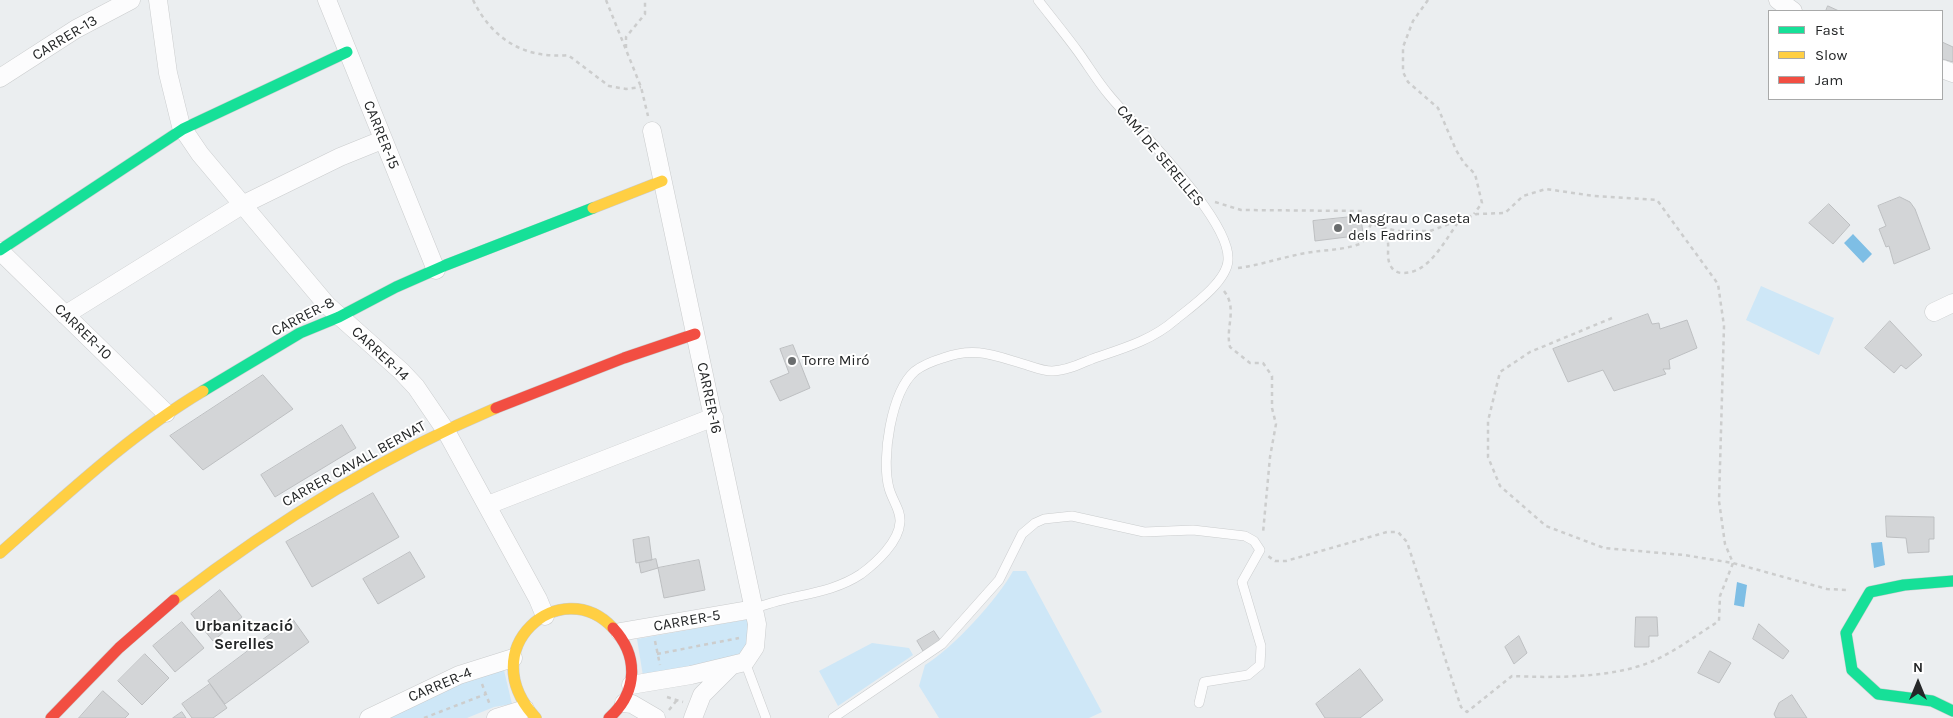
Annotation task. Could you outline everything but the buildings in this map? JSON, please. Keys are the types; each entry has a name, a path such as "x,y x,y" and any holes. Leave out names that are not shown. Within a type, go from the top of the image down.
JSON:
{"street":[{"name":"CARRER-13","path":"0,78 76,29 130,0"},
{"name":"CARRER-14","path":"158,0 168,73 182,129 200,154 327,306 400,370 416,387 446,431 488,505 545,616"},
{"name":"CARRER-15","path":"327,0 436,270"},
{"path":"1778,0 1792,10"},
{"path":"0,251 182,129 347,52"},
{"name":"CARRER-16","path":"652,131 714,417 758,634"},
{"path":"65,314 242,204 340,157 382,140"},
{"name":"CARRER-8","path":"0,553 72,490 166,413 300,334 340,317 366,301 436,270 662,181"},
{"name":"CARRER-10","path":"0,251 166,413"},
{"path":"1934,312 1953,303"},
{"name":"CARRER CAVALL BERNAT","path":"51,718 128,639 164,608 277,524 335,488 446,431 526,396 604,365 695,334"},
{"path":"488,505 714,417"},
{"path":"1953,582 1904,585 1870,592 1846,634 1852,670 1878,694 1932,701 1953,711"},
{"name":"CARRER-5","path":"620,632 754,609"},
{"path":"494,714 530,714 513,684 513,658 518,642 529,627 545,616 565,610 585,610 604,618 620,632 629,648 633,666 631,685 624,703 609,718"},
{"path":"693,718 702,694 755,647 758,634"},
{"name":"CARRER-4","path":"369,718 422,691 477,668 513,658"},
{"path":"631,685 738,664"},
{"path":"624,703 632,704 656,718"}],"lane":[{"name":"CAMÍ DE SERELLES","path":"1038,0 1106,92 1196,196 1225,241 1228,258 1226,269"},
{"path":"754,609 767,604 817,593 840,585 868,569 895,538 901,520 888,486 887,471 891,425 901,389 919,369 958,353 974,351 1043,370 1063,369 1154,336 1173,322 1217,282 1226,269"},
{"path":"833,718 942,644 1000,580 1022,534 1035,523 1044,519 1072,516 1144,532 1193,530 1245,536 1254,541 1260,550 1242,582 1261,646 1260,665 1248,675 1204,682 1198,703"},
{"path":"738,664 766,718"}],"path":[{"path":"473,0 491,29 510,45 549,57 568,56 609,86 626,89 641,87"},
{"path":"606,0 641,87 652,131"},
{"path":"626,52 626,37 645,14 645,0"},
{"path":"1428,0 1413,21 1403,47 1403,72 1408,82 1438,108 1456,150 1464,163 1475,174 1482,203 1473,215"},
{"path":"1196,196 1241,210 1362,211 1371,224 1397,231 1430,231 1473,215 1505,213 1523,196 1546,189 1594,196 1657,200 1718,284 1724,326 1719,501 1725,544 1733,563 1720,596 1719,621 1653,661 1616,671 1546,678 1512,676 1467,712 1461,707 1407,542 1398,532 1387,532 1286,561 1275,560 1260,550 1270,457 1276,424 1272,408 1272,376 1263,363 1250,363 1230,347 1231,303 1217,282"},
{"path":"1381,227 1387,234 1389,260 1392,269 1398,273 1410,273 1420,270 1431,260 1461,220"},
{"path":"1226,269 1262,265 1306,253 1343,250 1362,243 1371,224"},
{"path":"1612,318 1530,352 1500,372 1488,421 1488,457 1500,486 1546,526 1604,548 1684,555 1733,563 1827,589 1870,592"},
{"path":"657,654 758,634"},
{"path":"477,668 494,714"},
{"path":"424,718 486,694"}],"shaded area":[{"path":"1761,286 1834,318 1819,355 1746,320"},
{"path":"1013,571 1026,571 1102,712 1089,718 939,718 919,686 925,665 948,647 974,622 1006,583"},
{"path":"749,619 752,629 741,656 643,676 637,639"},
{"path":"872,643 909,648 913,655 838,706 819,671"},
{"path":"503,666 512,704 494,707 467,718 386,718 424,696"}],"water":[{"path":"1853,234 1872,254 1863,263 1844,243"},
{"path":"1882,542 1885,565 1874,568 1871,543"},
{"path":"1737,582 1747,585 1744,607 1734,605"}],"traffic: fast":[{"path":"0,250 183,129 347,52"},
{"path":"203,391 300,333 339,317 396,287 446,265 593,208"},
{"path":"1953,581 1904,585 1870,592 1846,633 1852,670 1878,694 1932,701 1953,711"}],"traffic: slow":[{"path":"593,208 662,181"},
{"path":"0,553 73,488 123,447 176,408 203,391"},
{"path":"174,600 250,545 369,470 453,427 496,408"},
{"path":"536,718 519,692 513,667 518,644 531,626 549,614 570,609 592,613 613,628"}],"traffic: jam":[{"path":"496,408 624,358 695,334"},
{"path":"51,718 119,648 174,600"},
{"path":"609,718 626,697 632,674 627,650 613,628"}],"place":[{"name":"Masgrau o Caseta dels Fadrins","path":"1338,228"},
{"name":"Torre Miró","path":"792,361"}],"district":[{"name":"Urbanització Serelles","path":"244,635"}]}
